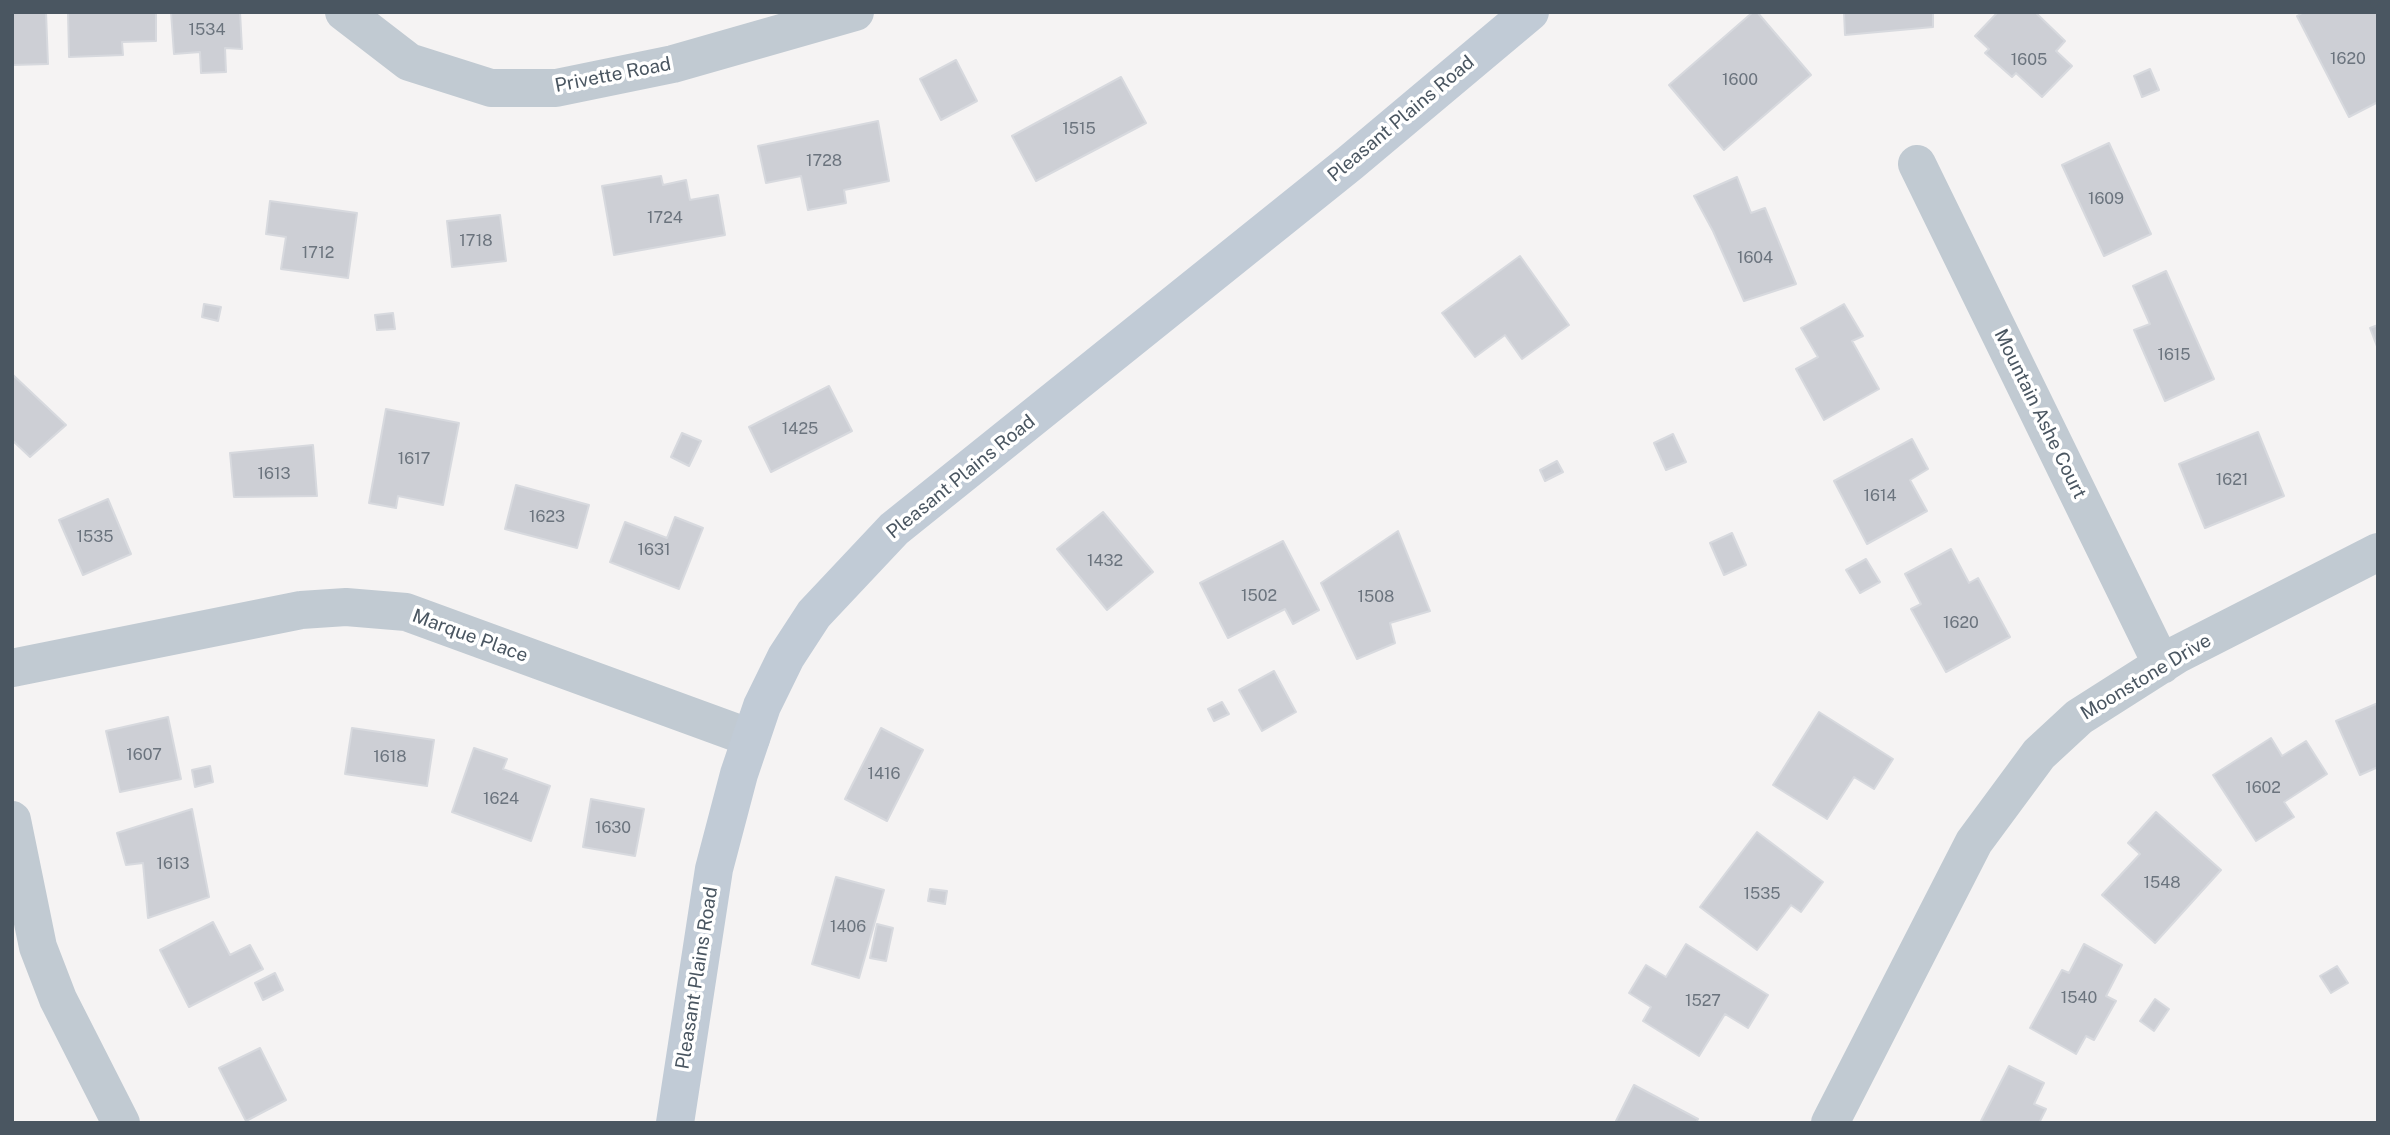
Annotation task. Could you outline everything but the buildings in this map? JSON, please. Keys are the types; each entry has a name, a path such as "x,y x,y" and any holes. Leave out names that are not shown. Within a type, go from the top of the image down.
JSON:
{"street":[{"name":"Privette Road","path":"344,12 409,62 491,88 556,88 673,64 855,12"},
{"name":"Pleasant Plains Road","path":"675,1123 714,869 738,774 762,706 786,657 814,614 894,528 1350,163 1530,12"},
{"name":"Mountain Ashe Court","path":"1917,164 2162,665"},
{"name":"Moonstone Drive","path":"1830,1123 1974,842 2039,754 2078,717 2162,665 2378,552"},
{"name":"Marque Place","path":"12,668 302,610 346,607 406,612 751,738"},
{"path":"12,820 38,947 58,999 121,1123"}]}
